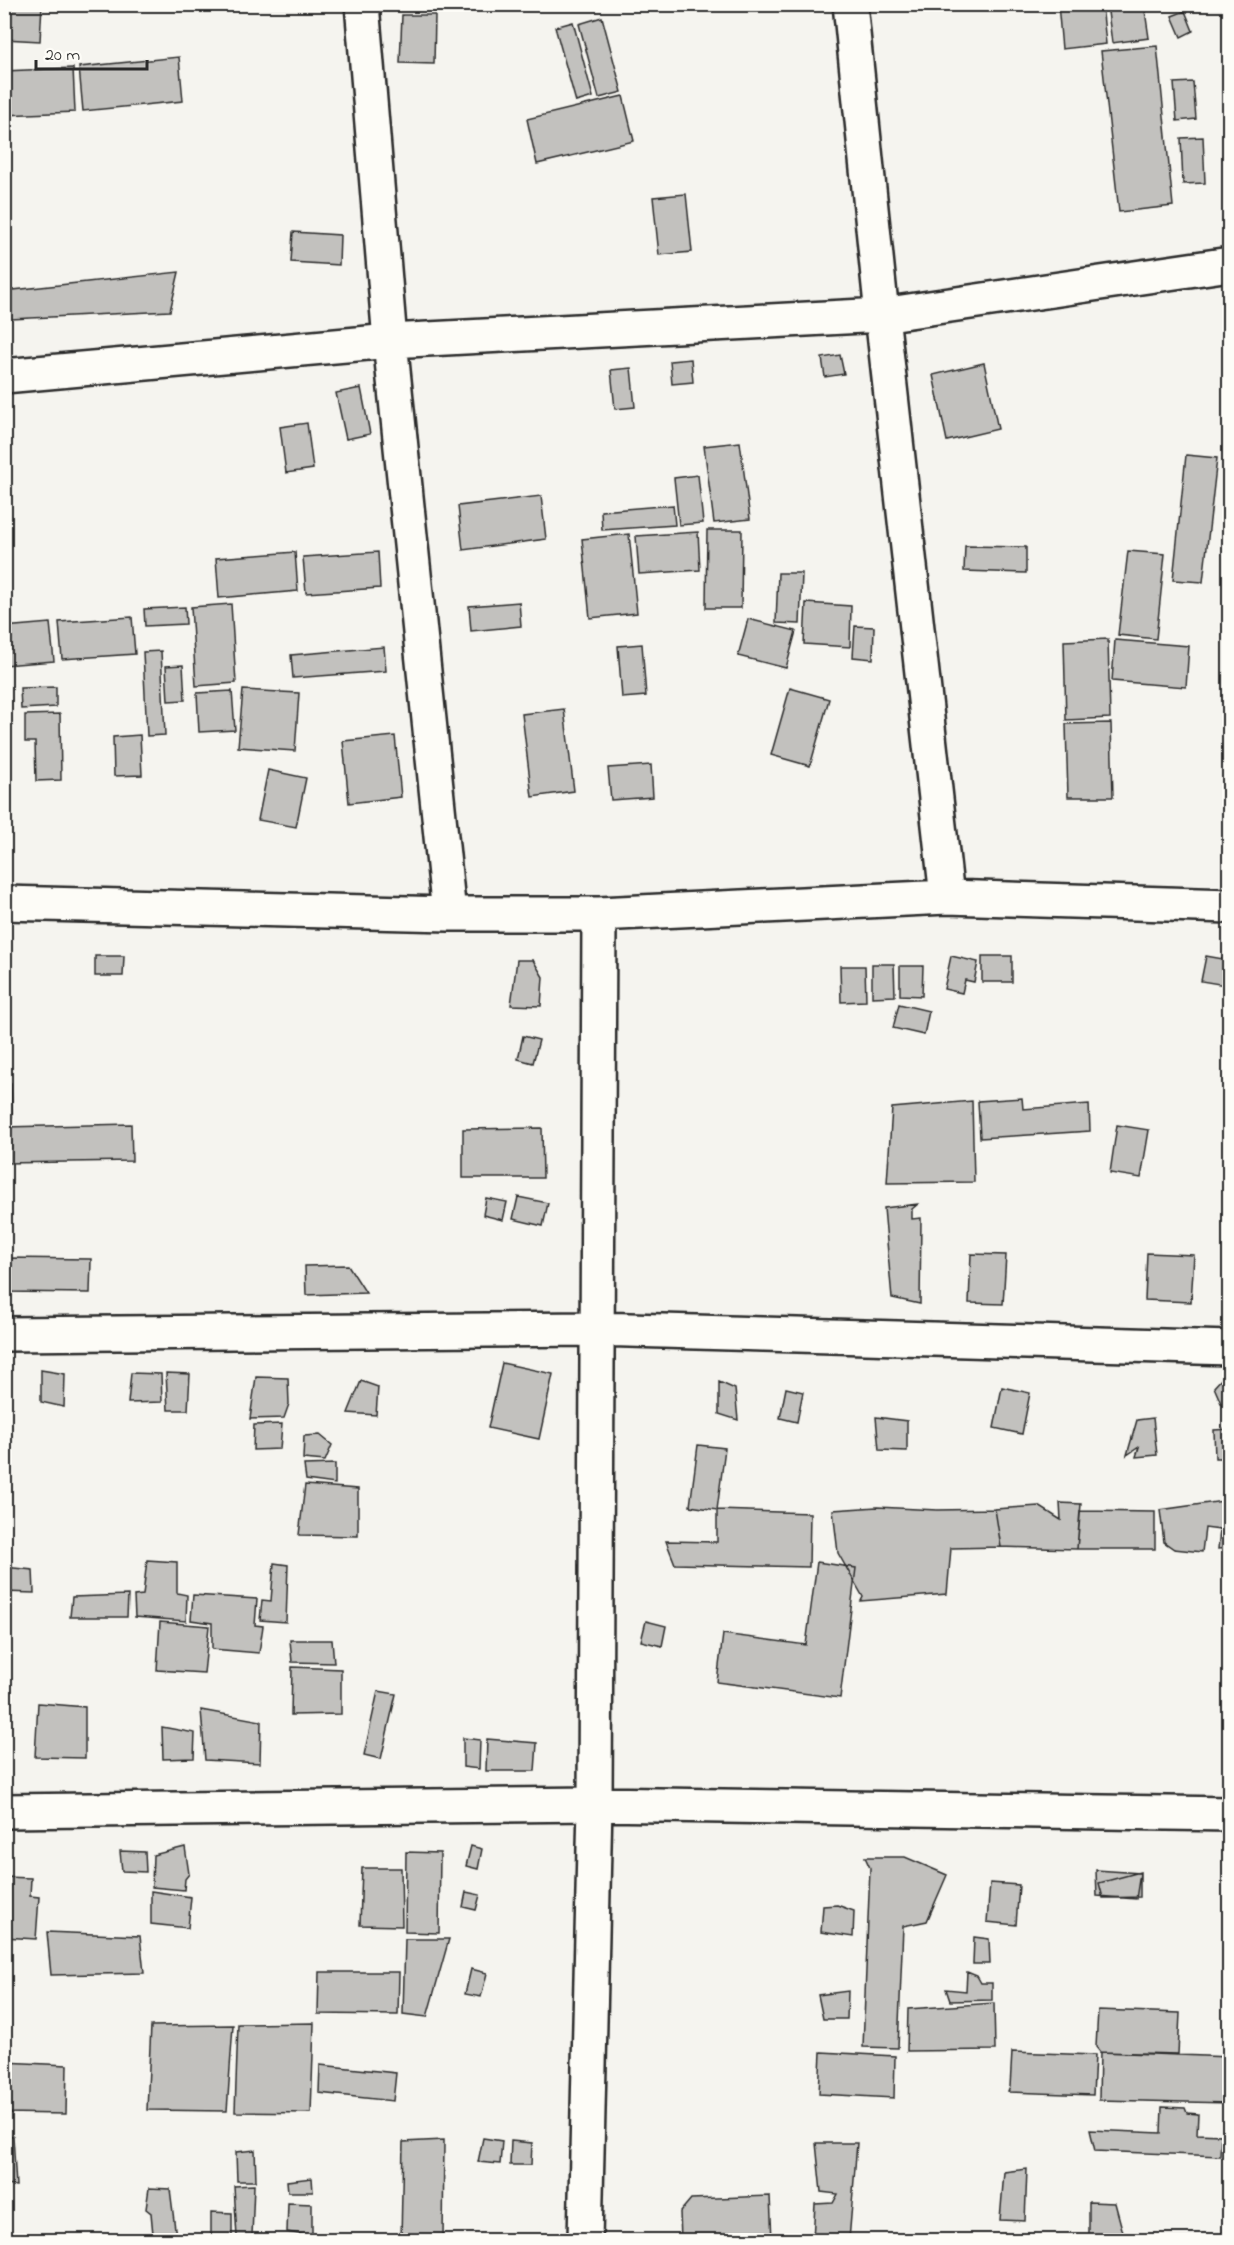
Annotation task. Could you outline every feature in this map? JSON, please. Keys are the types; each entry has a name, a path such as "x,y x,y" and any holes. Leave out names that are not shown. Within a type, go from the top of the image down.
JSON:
{"street":[{"path":"362,4 390,340 449,914"},
{"path":"850,4 946,897"},
{"path":"4,376 390,340 882,315 1230,264"},
{"path":"4,903 449,914 599,914 946,897 1230,906"},
{"path":"585,2241 595,1804 599,914"},
{"path":"4,1334 596,1329 1230,1348"},
{"path":"4,1811 595,1804 1230,1814"}],"building":[{"path":"4,4 42,4 40,41 4,39"},
{"path":"1058,4 1102,4 1106,44 1062,49"},
{"path":"1107,4 1144,4 1149,38 1112,43"},
{"path":"1185,11 1193,31 1181,37 1172,16"},
{"path":"402,15 435,15 434,64 400,63"},
{"path":"602,17 622,92 599,98 579,24"},
{"path":"573,22 593,97 576,102 555,27"},
{"path":"1157,46 1173,206 1119,212 1101,51"},
{"path":"179,57 183,101 83,111 79,67"},
{"path":"73,68 75,112 4,115 4,71"},
{"path":"1193,82 1196,119 1177,121 1174,83"},
{"path":"623,96 634,141 537,164 527,119"},
{"path":"1203,137 1205,183 1183,184 1181,138"},
{"path":"686,194 692,252 659,255 653,197"},
{"path":"293,232 340,235 339,265 291,262"},
{"path":"179,272 170,311 11,319 4,302 4,291"},
{"path":"840,355 844,374 825,377 822,358"},
{"path":"691,359 693,382 672,384 670,361"},
{"path":"984,363 998,429 947,441 933,375"},
{"path":"631,368 635,407 615,409 611,370"},
{"path":"361,388 370,434 346,439 336,393"},
{"path":"307,423 313,469 286,473 280,427"},
{"path":"740,442 750,519 714,523 704,446"},
{"path":"1186,455 1217,458 1203,582 1173,580"},
{"path":"698,475 703,523 679,525 674,478"},
{"path":"541,496 546,539 463,550 458,506"},
{"path":"673,505 675,525 602,530 601,511"},
{"path":"707,530 742,530 741,608 706,608"},
{"path":"698,532 700,570 639,574 636,536"},
{"path":"629,534 637,613 590,618 582,539"},
{"path":"965,546 1026,547 1026,573 964,571"},
{"path":"1128,551 1165,554 1156,639 1118,635"},
{"path":"295,552 298,591 219,598 216,558"},
{"path":"378,552 380,588 306,593 303,557"},
{"path":"778,573 802,573 800,624 776,623"},
{"path":"519,602 521,626 471,631 469,606"},
{"path":"806,603 851,606 850,647 804,644"},
{"path":"231,604 236,683 196,686 191,607"},
{"path":"185,607 186,624 145,626 144,609"},
{"path":"132,617 135,654 62,659 59,622"},
{"path":"748,619 796,631 786,668 738,656"},
{"path":"50,623 54,661 4,665 4,627"},
{"path":"855,626 874,627 873,659 853,657"},
{"path":"1108,639 1110,718 1066,720 1064,641"},
{"path":"1115,640 1189,646 1186,687 1112,681"},
{"path":"642,644 646,696 622,698 618,646"},
{"path":"384,647 386,671 293,678 291,655"},
{"path":"161,651 165,735 147,736 143,652"},
{"path":"183,665 185,700 168,701 166,666"},
{"path":"56,687 56,707 21,709 20,688"},
{"path":"790,688 829,699 810,766 771,755"},
{"path":"243,690 299,693 295,751 238,747"},
{"path":"232,691 235,730 199,732 197,693"},
{"path":"564,709 574,791 532,797 522,714"},
{"path":"60,714 61,780 36,781 35,742 25,742 25,715"},
{"path":"1111,723 1113,797 1068,797 1066,724"},
{"path":"140,735 142,775 114,776 113,737"},
{"path":"395,736 401,797 349,803 343,741"},
{"path":"1224,753 1230,753 1230,794 1223,794"},
{"path":"651,765 653,797 611,800 608,768"},
{"path":"268,770 306,778 296,827 258,820"},
{"path":"95,956 124,956 123,976 95,976"},
{"path":"951,956 978,962 974,982 965,980 962,993 944,989"},
{"path":"982,956 1012,956 1012,982 982,982"},
{"path":"1206,956 1229,960 1225,985 1201,981"},
{"path":"517,960 533,960 543,977 541,1006 511,1005"},
{"path":"872,964 894,964 895,996 872,997"},
{"path":"840,966 865,966 866,1001 841,1002"},
{"path":"900,966 923,966 922,996 900,995"},
{"path":"899,1004 929,1011 924,1035 893,1028"},
{"path":"523,1036 539,1040 533,1063 518,1059"},
{"path":"4,1083 11,1083 12,1117 4,1118"},
{"path":"1022,1098 1023,1109 1089,1104 1090,1131 980,1138 978,1101"},
{"path":"972,1101 974,1182 887,1183 892,1108"},
{"path":"131,1124 132,1161 4,1163 4,1127"},
{"path":"1117,1125 1149,1130 1141,1178 1110,1173"},
{"path":"542,1128 543,1178 463,1178 463,1129"},
{"path":"518,1197 548,1203 543,1226 513,1219"},
{"path":"486,1198 507,1202 503,1220 483,1215"},
{"path":"918,1204 912,1209 912,1219 921,1218 920,1304 892,1298 884,1208"},
{"path":"1147,1253 1194,1255 1191,1302 1145,1300"},
{"path":"971,1254 1006,1255 1003,1304 969,1303"},
{"path":"4,1258 91,1259 90,1293 4,1292"},
{"path":"348,1265 366,1293 306,1295 305,1266"},
{"path":"502,1363 553,1374 539,1439 488,1428"},
{"path":"41,1370 65,1374 64,1407 41,1402"},
{"path":"131,1373 161,1374 162,1402 128,1403"},
{"path":"166,1373 190,1374 188,1410 168,1410"},
{"path":"256,1377 288,1378 289,1404 284,1418 250,1419"},
{"path":"1223,1377 1230,1379 1230,1405 1221,1403 1214,1387"},
{"path":"361,1381 378,1387 376,1415 348,1413"},
{"path":"719,1382 735,1389 738,1420 719,1414"},
{"path":"1002,1387 1030,1393 1022,1434 994,1428"},
{"path":"786,1388 803,1392 797,1422 780,1418"},
{"path":"876,1417 907,1421 907,1451 879,1450"},
{"path":"1153,1418 1157,1455 1136,1457 1139,1447 1127,1455 1137,1420"},
{"path":"282,1424 280,1449 253,1450 254,1425"},
{"path":"1230,1429 1230,1458 1215,1458 1214,1430"},
{"path":"320,1435 332,1445 325,1461 303,1459 304,1436"},
{"path":"698,1445 725,1448 717,1510 690,1506"},
{"path":"335,1464 335,1484 306,1480 304,1465"},
{"path":"305,1485 358,1489 358,1536 299,1535"},
{"path":"1230,1500 1230,1548 1218,1549 1220,1530 1205,1528 1202,1552 1174,1549 1164,1542 1160,1510"},
{"path":"1060,1503 1081,1504 1077,1549 1001,1547 995,1509 1039,1506 1061,1520"},
{"path":"877,1507 937,1510 995,1509 1001,1547 951,1548 947,1594 861,1601 863,1597 838,1553 833,1510"},
{"path":"717,1510 810,1513 809,1567 675,1564 666,1541 717,1542"},
{"path":"1080,1511 1155,1512 1155,1549 1077,1549"},
{"path":"147,1560 177,1562 177,1593 187,1595 186,1621 135,1617 134,1596 143,1595"},
{"path":"817,1562 856,1568 840,1698 717,1682 723,1634 806,1645"},
{"path":"274,1563 288,1565 286,1622 260,1620 262,1600 271,1601"},
{"path":"4,1567 33,1570 34,1593 4,1592"},
{"path":"128,1595 127,1617 70,1617 72,1597"},
{"path":"193,1595 257,1599 255,1625 263,1626 259,1653 212,1649 212,1623 191,1620"},
{"path":"646,1621 666,1626 662,1646 641,1641"},
{"path":"160,1622 209,1626 204,1673 157,1670"},
{"path":"290,1640 332,1640 334,1663 292,1662"},
{"path":"292,1667 341,1669 341,1714 291,1715"},
{"path":"378,1691 396,1694 381,1759 364,1755"},
{"path":"38,1703 85,1707 85,1758 35,1757"},
{"path":"201,1710 261,1721 260,1763 205,1760"},
{"path":"162,1727 195,1733 194,1758 163,1759"},
{"path":"463,1738 480,1740 479,1769 463,1767"},
{"path":"487,1739 537,1743 535,1771 486,1771"},
{"path":"471,1846 482,1849 478,1869 466,1866"},
{"path":"185,1847 189,1874 185,1879 184,1890 152,1887 153,1855"},
{"path":"120,1851 145,1852 146,1872 122,1871"},
{"path":"406,1852 440,1853 439,1933 405,1932"},
{"path":"865,1857 905,1857 947,1875 927,1921 903,1926 898,2048 863,2047 870,1868"},
{"path":"362,1868 401,1868 402,1926 360,1925"},
{"path":"1096,1870 1140,1873 1136,1899 1097,1896"},
{"path":"1140,1872 1140,1897 1103,1898 1099,1883"},
{"path":"4,1877 31,1878 30,1896 39,1897 36,1939 4,1937"},
{"path":"990,1883 1019,1885 1016,1925 987,1922"},
{"path":"151,1891 191,1897 188,1928 151,1924"},
{"path":"466,1892 480,1895 476,1910 463,1907"},
{"path":"837,1905 854,1911 853,1937 821,1932 823,1906"},
{"path":"47,1932 140,1936 144,1973 51,1975"},
{"path":"974,1937 989,1939 990,1964 973,1964"},
{"path":"405,1939 449,1939 427,2017 403,2014"},
{"path":"471,1969 487,1973 481,1997 465,1994"},
{"path":"319,1972 399,1972 398,2015 318,2014"},
{"path":"967,1972 977,1976 981,1983 992,1983 992,2000 950,2001 946,1989 966,1991"},
{"path":"848,1991 847,2019 823,2019 818,1995"},
{"path":"994,2003 995,2050 907,2051 908,2009"},
{"path":"1098,2010 1180,2013 1178,2054 1100,2052 1096,2047"},
{"path":"314,2023 311,2113 235,2112 238,2024"},
{"path":"233,2025 227,2111 147,2110 151,2026"},
{"path":"821,2052 895,2056 894,2098 819,2094"},
{"path":"1012,2052 1095,2055 1093,2095 1008,2092"},
{"path":"1100,2052 1230,2057 1230,2103 1099,2100"},
{"path":"4,2062 67,2065 66,2114 4,2113"},
{"path":"320,2065 396,2073 393,2101 319,2093"},
{"path":"1162,2107 1185,2108 1187,2113 1198,2114 1197,2134 1221,2135 1220,2156 1095,2151 1090,2130 1161,2133"},
{"path":"4,2135 13,2136 16,2186 4,2185"},
{"path":"483,2138 502,2141 500,2164 478,2162"},
{"path":"444,2140 443,2240 401,2240 403,2142"},
{"path":"511,2141 532,2143 531,2165 510,2165"},
{"path":"816,2143 857,2143 849,2240 813,2240 815,2204 833,2203 838,2194 821,2192"},
{"path":"255,2150 256,2181 237,2181 236,2152"},
{"path":"1027,2169 1025,2221 1000,2220 1004,2172"},
{"path":"312,2178 313,2192 288,2192 287,2181"},
{"path":"254,2185 252,2236 237,2237 234,2186"},
{"path":"149,2188 170,2189 176,2237 153,2234 151,2213 146,2209"},
{"path":"4,2194 8,2194 9,2231 4,2231"},
{"path":"770,2196 772,2240 681,2240 680,2212 691,2199"},
{"path":"1089,2202 1115,2203 1125,2240 1089,2240"},
{"path":"288,2203 312,2204 312,2236 287,2232"},
{"path":"211,2212 232,2213 232,2237 211,2238"},
{"path":"1225,2218 1230,2219 1230,2240 1223,2240"}]}
